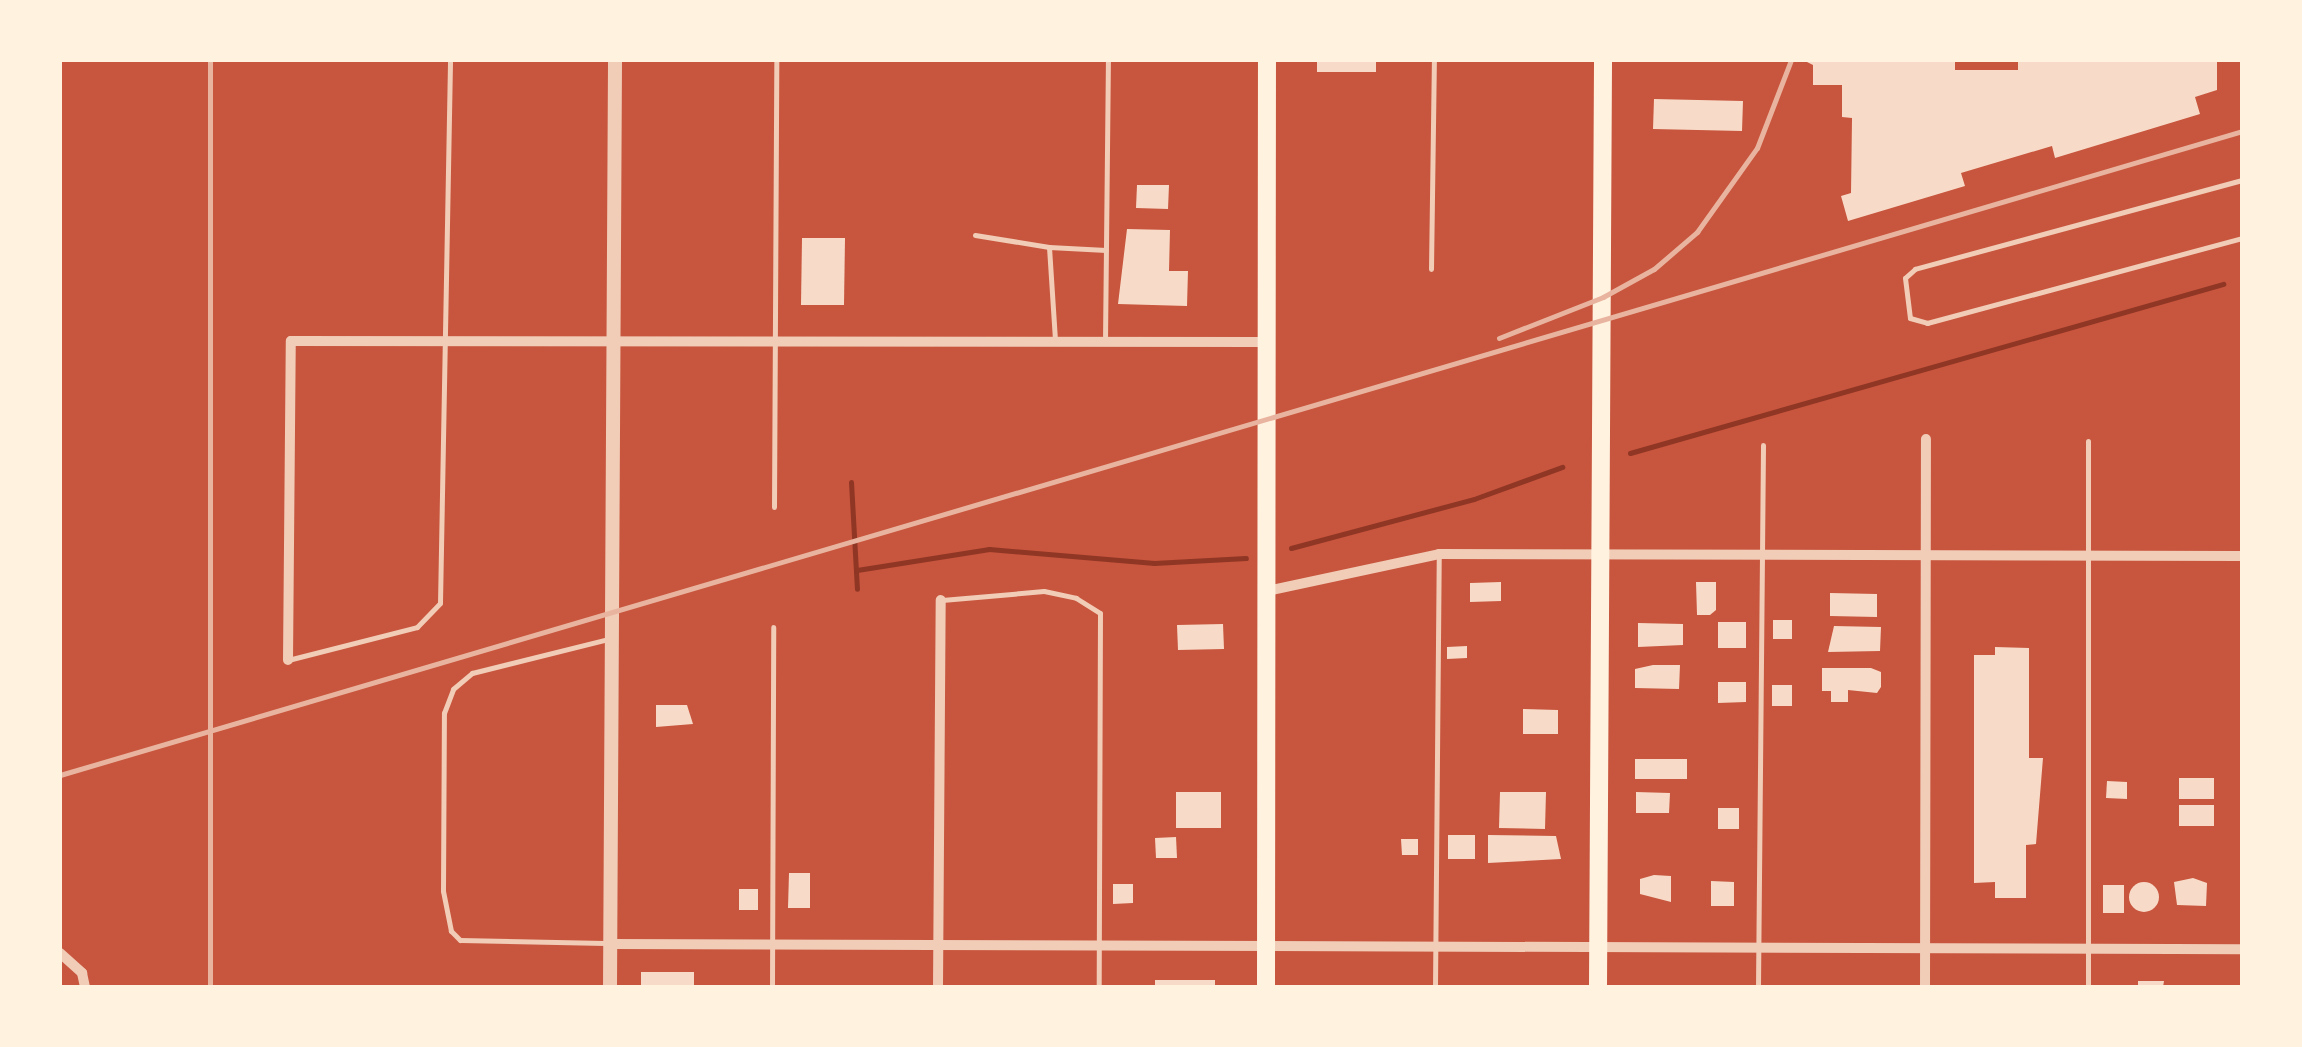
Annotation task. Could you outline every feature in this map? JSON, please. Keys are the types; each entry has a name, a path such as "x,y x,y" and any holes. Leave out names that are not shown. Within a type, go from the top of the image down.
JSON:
{"main road":[{"path":"1266,987 1267,60"},
{"path":"1598,987 1603,60"}],"street":[{"path":"610,987 614,60"},
{"path":"288,660 291,341 1268,342"},
{"path":"1925,987 1926,439"},
{"path":"1267,591 1439,554 2242,556"},
{"path":"938,987 940,600"},
{"path":"610,944 2242,949"},
{"path":"62,953 86,987"}],"lane":[{"path":"288,660 418,626 440,603 448,340 450,60"},
{"path":"774,507 776,60"},
{"path":"1104,341 1108,60"},
{"path":"1430,268 1434,60"},
{"path":"2242,180 1914,270 1904,278 1910,318 1927,324 2242,238"},
{"path":"975,235 1049,247 1106,250"},
{"path":"1049,247 1057,291 1055,341"},
{"path":"2088,442 2088,987"},
{"path":"1758,987 1763,445"},
{"path":"1435,987 1439,554"},
{"path":"940,600 1044,591 1076,598 1100,613 1099,987"},
{"path":"772,987 773,628"},
{"path":"610,944 460,940 446,910 443,872 444,713 453,689 472,673 611,638"}],"building":[{"path":"1317,60 1376,60 1376,72 1317,72"},
{"path":"1803,60 1955,60 1955,70 2018,70 2018,60 2217,60 2217,90 2195,97 2200,114 2055,158 2052,146 1961,173 1965,186 1848,221 1841,196 1851,193 1852,118 1842,117 1842,85 1813,85 1813,65"},
{"path":"1654,99 1743,101 1742,131 1653,129"},
{"path":"1137,185 1169,185 1168,209 1136,208"},
{"path":"1127,229 1170,230 1169,271 1188,271 1187,306 1118,304"},
{"path":"802,238 845,238 844,305 801,305"},
{"path":"1501,582 1501,601 1470,602 1470,583"},
{"path":"1696,582 1716,582 1716,610 1710,615 1697,615"},
{"path":"1830,593 1877,594 1877,617 1830,616"},
{"path":"1773,620 1792,620 1792,639 1773,639"},
{"path":"1718,622 1746,622 1746,648 1718,648"},
{"path":"1638,623 1683,624 1683,645 1638,647"},
{"path":"1223,624 1224,649 1178,650 1177,625"},
{"path":"1834,626 1881,627 1880,651 1828,652"},
{"path":"1467,646 1467,658 1447,659 1447,647"},
{"path":"1995,647 2029,648 2029,758 2043,758 2036,844 2026,845 2026,898 1995,898 1995,882 1974,883 1974,655 1995,655"},
{"path":"1680,665 1679,689 1635,688 1635,669"},
{"path":"1822,668 1871,668 1881,672 1881,687 1877,693 1848,690 1848,702 1831,702 1831,691 1822,691"},
{"path":"1718,682 1746,682 1746,702 1718,703"},
{"path":"1772,685 1792,685 1792,706 1772,706"},
{"path":"656,705 687,705 693,724 656,727"},
{"path":"1523,709 1558,710 1558,734 1523,734"},
{"path":"1635,759 1687,759 1687,779 1635,779"},
{"path":"2179,778 2214,778 2214,799 2179,799"},
{"path":"2107,781 2127,782 2127,799 2106,798"},
{"path":"1176,792 1221,792 1221,828 1176,828"},
{"path":"1500,792 1546,792 1545,829 1499,828"},
{"path":"1636,792 1670,793 1669,813 1636,813"},
{"path":"2179,805 2214,805 2214,826 2179,826"},
{"path":"1718,808 1739,808 1739,829 1718,829"},
{"path":"1448,835 1475,835 1475,859 1448,859"},
{"path":"1488,835 1556,836 1561,859 1488,863"},
{"path":"1176,837 1177,858 1156,858 1155,838"},
{"path":"1401,839 1418,839 1418,855 1402,855"},
{"path":"789,873 810,873 810,908 788,908"},
{"path":"1671,876 1671,902 1640,894 1640,879"},
{"path":"2193,878 2207,883 2206,906 2177,905 2174,882"},
{"path":"1711,881 1734,882 1734,906 1711,906"},
{"path":"2144,882 2158,891 2159,897 2150,911 2144,912 2130,903 2129,897 2138,883"},
{"path":"1113,884 1133,884 1133,903 1113,904"},
{"path":"2103,885 2124,885 2124,913 2103,913"},
{"path":"739,889 758,889 758,910 739,910"},
{"path":"641,972 694,972 694,987 641,987"},
{"path":"1155,980 1215,980 1215,987 1155,987"},
{"path":"2138,981 2164,981 2163,987 2138,987"}],"waterway":[{"path":"1630,453 2223,284"},
{"path":"1291,548 1474,499 1562,467"},
{"path":"851,482 857,589"},
{"path":"857,570 989,549 1154,563 1246,558"}],"railway":[{"path":"210,60 210,987"},
{"path":"1499,338 1603,297 1654,269 1697,232 1757,148 1791,60"},
{"path":"60,775 2242,131"}]}
